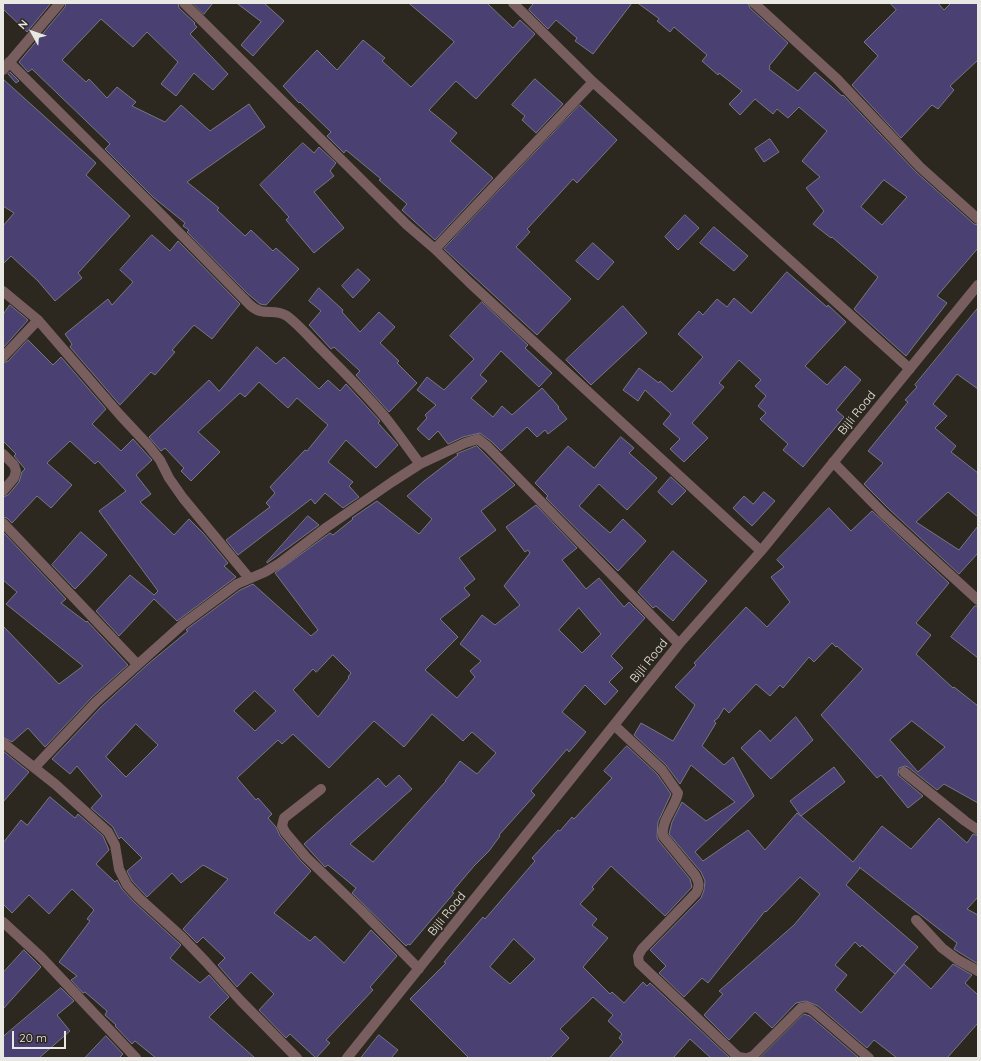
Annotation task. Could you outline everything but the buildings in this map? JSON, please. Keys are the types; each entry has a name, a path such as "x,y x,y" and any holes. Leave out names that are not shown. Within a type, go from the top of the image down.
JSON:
{"street":[{"path":"60,3 6,66 155,208 250,305 256,310 262,312 276,311 287,316 356,385 385,417 420,464"},
{"path":"184,3 407,225 435,249 470,283 761,550"},
{"path":"513,3 593,82 910,369"},
{"path":"754,3 837,79 920,167 978,219"},
{"path":"435,249 593,82"},
{"name":"Bijli Road","path":"347,1058 679,644 761,550 978,285"},
{"path":"3,291 38,320 160,460 169,478 183,498 249,578"},
{"path":"3,357 38,320"},
{"path":"35,767 96,702 183,624 213,601 237,584 265,572 280,563 338,518 420,464 464,443 478,439 488,447 679,644"},
{"path":"3,454 14,465 16,471 14,478 3,490"},
{"path":"833,462 884,514 978,600"},
{"path":"3,523 138,664"},
{"path":"614,724 662,770 678,793 676,801 664,822 662,830 663,836 699,881 699,887 696,893 642,949 638,956 639,963 738,1057 745,1058"},
{"path":"3,743 56,784 108,832 115,846 119,868 127,885 138,898 202,957 240,1000 297,1058"},
{"path":"904,772 964,821 978,830"},
{"path":"321,789 284,818 282,826 285,832 306,857 419,969"},
{"path":"916,920 942,948 958,960 978,971"},
{"path":"3,922 41,957 136,1058"},
{"path":"748,1058 753,1056 801,1008 807,1008 814,1011 869,1058"}]}
